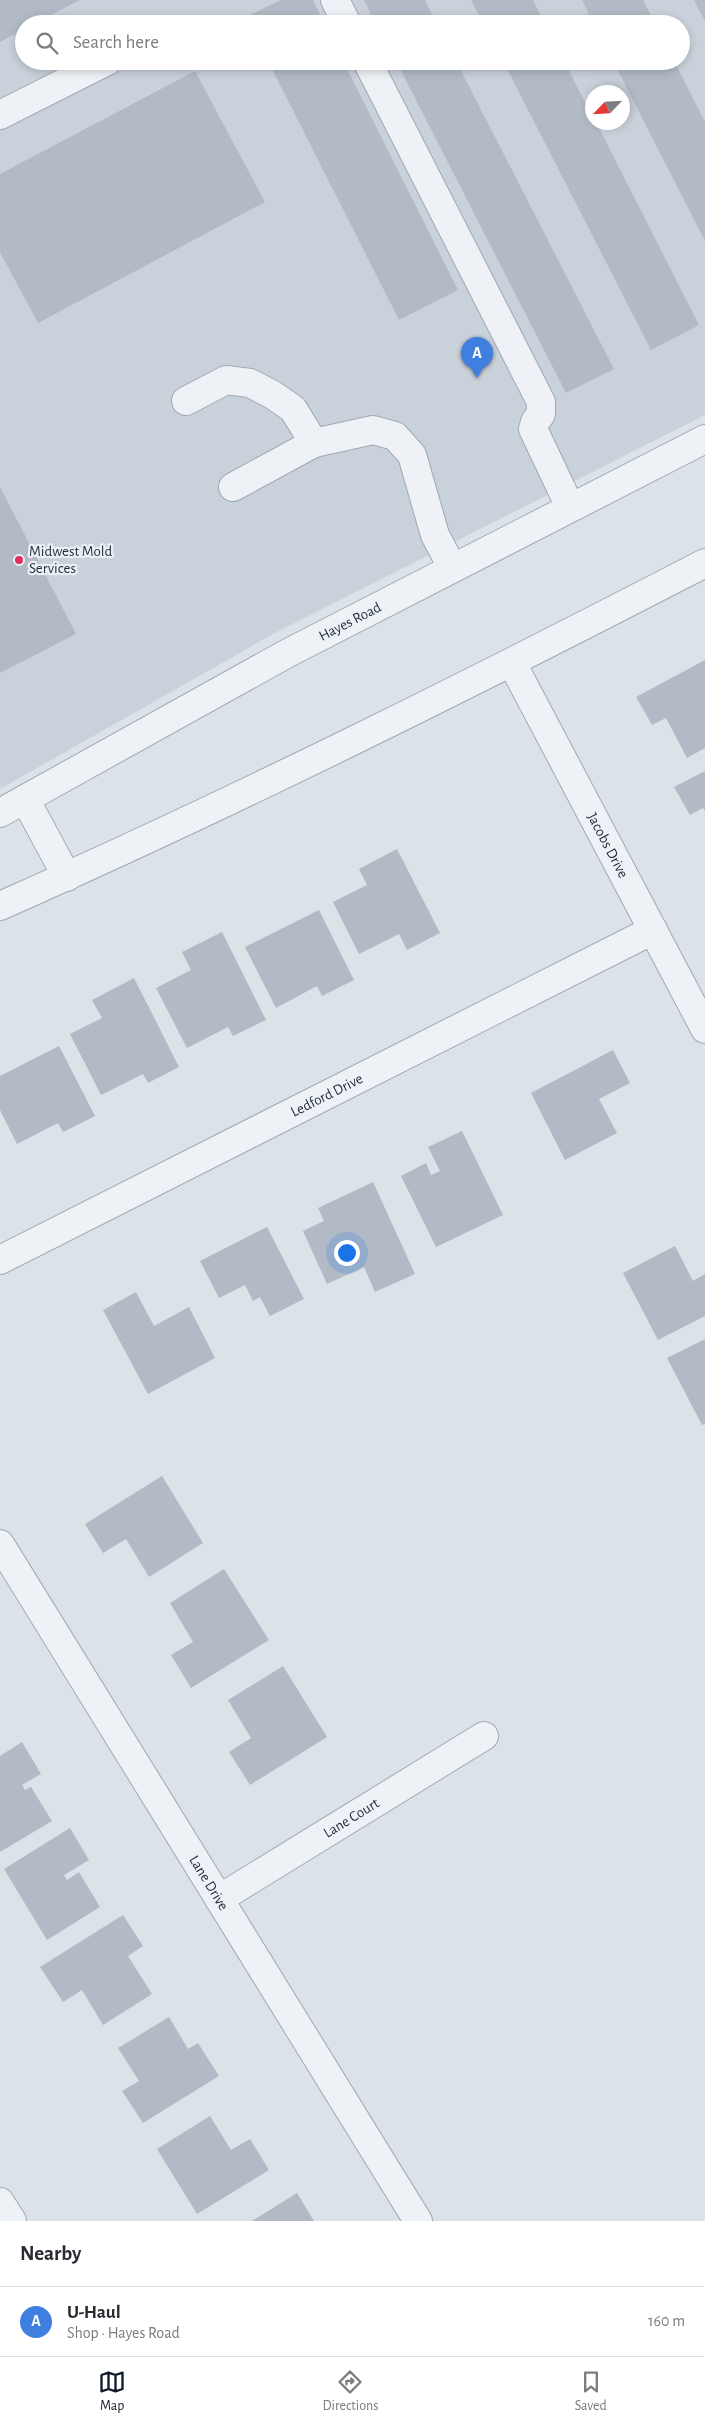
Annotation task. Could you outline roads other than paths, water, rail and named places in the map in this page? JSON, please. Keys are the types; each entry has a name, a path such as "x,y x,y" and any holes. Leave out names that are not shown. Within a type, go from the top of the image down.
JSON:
{"street":[{"path":"335,0 342,15"},
{"path":"0,115 89,70"},
{"path":"371,70 541,402 541,414 535,422 533,430 570,507"},
{"path":"186,401 226,380 250,383 274,395 293,408 314,443"},
{"path":"233,488 314,443 372,430 395,436 412,455 436,535 452,567"},
{"name":"Hayes Road","path":"0,813 288,652 705,439"},
{"path":"0,906 66,877 512,663 705,564"},
{"name":"Jacobs Drive","path":"512,663 705,1029"},
{"path":"25,799 66,877"},
{"name":"Ledford Drive","path":"0,1260 653,930"},
{"name":"Lane Drive","path":"0,1544 418,2221"},
{"name":"Lane Court","path":"219,1899 484,1736"},
{"path":"0,2202 12,2221"}],"place":[{"name":"U-Haul","path":"477,378"},
{"name":"Midwest Mold Services","path":"19,560"}]}
